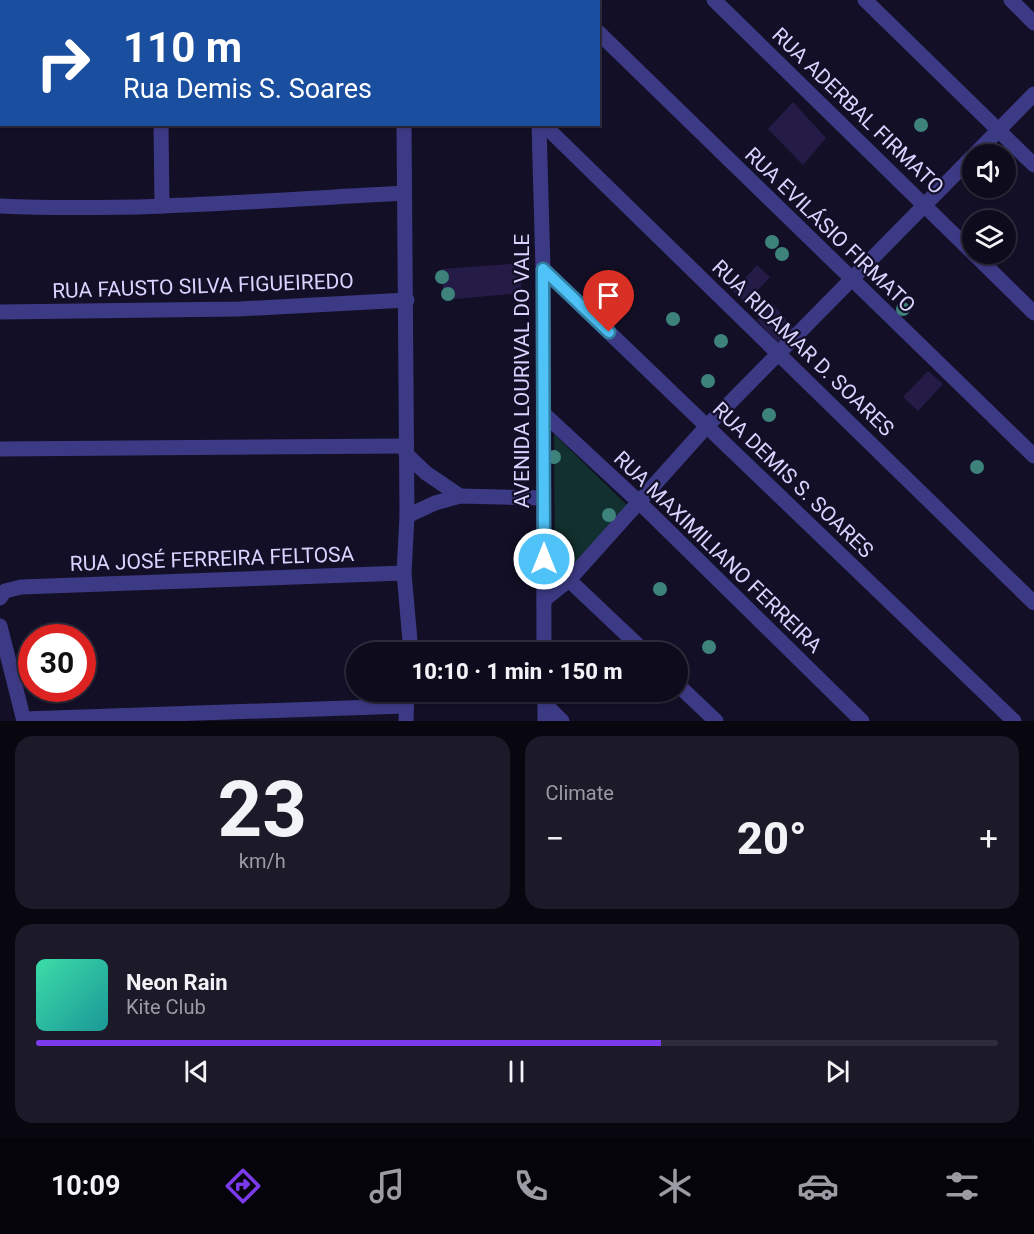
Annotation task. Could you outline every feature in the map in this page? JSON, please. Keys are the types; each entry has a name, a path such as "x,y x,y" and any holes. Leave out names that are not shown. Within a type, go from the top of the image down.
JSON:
{"street":[{"name":"RUA ADERBAL FIRMATO","path":"714,0 962,242"},
{"path":"866,0 1034,165"},
{"path":"1011,0 1034,23"},
{"name":"RUA EVILÁSIO FIRMATO","path":"600,34 851,281 1034,456"},
{"path":"985,144 1034,94"},
{"path":"161,126 162,206"},
{"path":"404,126 407,300 407,516 404,573 410,642"},
{"name":"AVENIDA LOURIVAL DO VALE","path":"541,126 544,642"},
{"name":"RUA RIDAMAR D. SOARES","path":"543,126 1034,603"},
{"path":"544,600 569,579 707,426 962,167"},
{"path":"0,206 89,209 404,193"},
{"name":"RUA ADERBAL FIRMATO","path":"984,264 1034,313"},
{"name":"RUA DEMIS S. SOARES","path":"543,269 1014,721"},
{"name":"RUA FAUSTO SILVA FIGUEIREDO","path":"0,312 239,309 407,300"},
{"name":"RUA MAXIMILIANO FERREIRA","path":"544,414 639,502 862,721"},
{"path":"0,449 406,450 426,473 460,496"},
{"path":"407,516 435,502 460,496 543,498"},
{"name":"RUA JOSÉ FERREIRA FELTOSA","path":"0,598 5,591 21,587 404,573"},
{"path":"569,579 635,642"},
{"path":"0,626 24,720 406,706"},
{"path":"688,694 716,721"},
{"path":"545,702 545,721"},
{"path":"548,702 562,721"}],"green space":[{"path":"554,434 631,509 555,585"}],"building":[{"path":"793,102 826,138 803,165 768,129"},
{"path":"522,263 521,293 444,300 441,269"},
{"path":"757,265 770,277 746,303 733,291"},
{"path":"772,303 795,330 778,345 757,320"},
{"path":"928,371 943,384 918,411 903,397"}],"route":[{"path":"544,559 543,269 609,332"}]}
